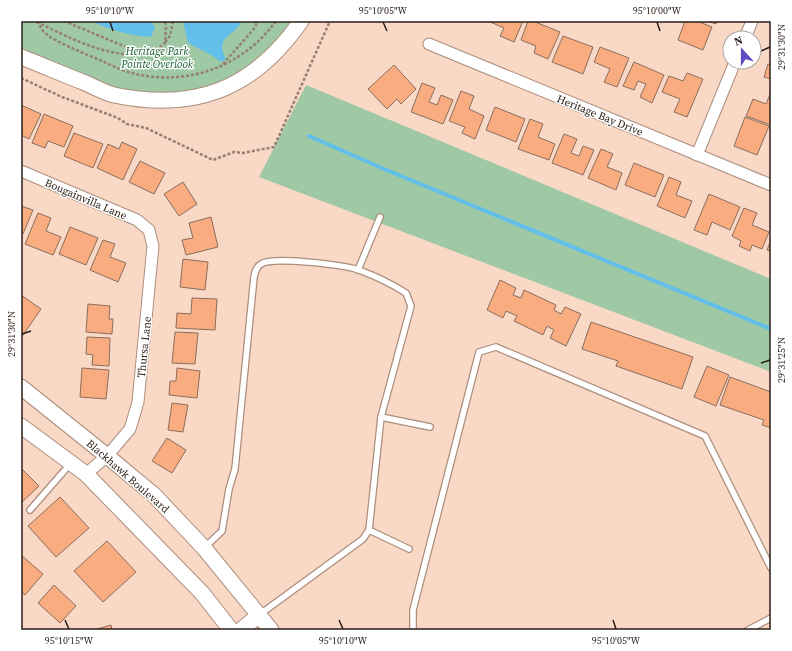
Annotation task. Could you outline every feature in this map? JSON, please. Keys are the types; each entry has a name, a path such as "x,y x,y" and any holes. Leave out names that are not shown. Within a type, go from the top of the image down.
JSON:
{"main road":[{"path":"21,57 112,94 148,100 173,101 205,95 235,85 260,67 288,40 301,21"},
{"name":"Blackhawk Boulevard","path":"21,387 154,496 204,548 271,630"},
{"path":"21,426 86,474 202,593 231,630"},
{"path":"241,630 259,615"}],"street":[{"name":"Heritage Bay Drive","path":"429,44 771,185"},
{"path":"697,155 732,70"},
{"name":"Bougainvilla Lane","path":"21,171 137,220 149,230"},
{"name":"Thursa Lane","path":"86,474 107,456 130,429 138,402 153,259 153,246 149,230"}],"lane":[{"path":"358,270 380,217"},
{"path":"204,548 222,531 229,489 235,469 254,277 257,266 262,262 277,260 334,266 358,270 401,289 406,293 411,301 409,315 381,417 369,530 363,539 259,615"},
{"path":"413,630 413,610 479,352 496,347 705,436 771,568"},
{"path":"381,417 430,427"},
{"path":"30,510 71,463"},
{"path":"369,530 409,549"},
{"path":"748,630 771,618"}],"path":[{"path":"37,21 103,51 146,53 157,50 165,43 170,36 173,21"},
{"path":"37,21 43,31 50,37 127,72 150,76 175,77 200,75 221,67 245,53 266,35 276,21"},
{"path":"64,21 121,46 146,53"},
{"path":"165,21 165,43"},
{"path":"221,67 253,30 258,21"},
{"path":"21,78 62,97 118,118 127,124 146,128 213,160 234,152 244,153 274,147 330,21"}],"green space":[{"name":"Heritage Park Pointe Overlook","path":"21,21 292,21 262,56 236,74 189,92 156,96 140,94 110,85 80,74 21,48"},
{"path":"306,85 771,279 771,372 259,177"}],"water":[{"path":"92,21 151,21 155,28 151,37 128,34 113,30"},
{"path":"183,21 242,21 239,26 226,37 222,46 226,59 221,62 213,56 188,43"}],"building":[{"path":"488,21 523,21 514,42 500,36 504,28"},
{"path":"528,21 533,21 560,32 548,59 534,53 536,46 521,40"},
{"path":"685,21 697,21 712,27 703,50 678,40"},
{"path":"707,21 717,21 716,24"},
{"path":"563,36 593,47 583,74 552,62"},
{"path":"600,47 629,58 617,87 604,82 610,69 594,62"},
{"path":"634,62 664,75 652,103 640,97 646,84 638,81 634,90 623,86"},
{"path":"768,64 771,65 771,79 764,77"},
{"path":"394,65 416,89 401,104 397,99 387,109 368,89"},
{"path":"687,73 703,79 687,117 674,112 680,99 662,92 669,76 683,81"},
{"path":"422,83 435,88 429,102 437,105 441,95 453,100 443,124 411,112"},
{"path":"461,91 474,96 469,109 484,116 475,139 462,133 465,127 449,121"},
{"path":"771,92 771,125 746,116 753,99 766,104"},
{"path":"21,105 41,114 29,139 21,135"},
{"path":"495,107 525,119 516,142 486,130"},
{"path":"44,114 73,126 64,147 48,141 45,148 32,143"},
{"path":"745,117 769,126 757,155 734,146"},
{"path":"530,119 543,124 538,137 555,144 549,160 518,149"},
{"path":"74,133 103,144 93,168 64,156"},
{"path":"564,134 577,139 571,153 579,156 583,146 594,150 583,175 552,163"},
{"path":"122,142 137,149 123,180 97,168 108,144 119,149"},
{"path":"601,149 613,154 607,167 622,173 616,190 588,178"},
{"path":"140,161 165,173 154,194 129,182"},
{"path":"634,163 664,175 655,197 625,185"},
{"path":"669,177 681,182 676,195 692,201 685,218 657,206"},
{"path":"183,182 197,204 179,216 164,194"},
{"path":"709,194 740,207 730,230 712,222 707,235 694,230"},
{"path":"21,206 33,210 23,234 21,233"},
{"path":"744,208 757,213 752,225 769,232 762,249 752,245 750,251 739,246 741,241 732,236"},
{"path":"38,213 51,218 46,231 61,237 53,255 25,244"},
{"path":"211,217 218,247 186,255 182,240 193,238 189,223"},
{"path":"70,227 98,238 86,265 59,254"},
{"path":"103,240 115,244 110,257 126,263 118,282 90,270"},
{"path":"771,240 771,251 767,250"},
{"path":"183,259 208,262 205,290 180,287"},
{"path":"500,280 516,288 513,295 521,298 524,290 556,305 554,310 561,314 565,307 581,314 566,346 550,338 554,330 547,326 543,335 514,321 517,316 506,311 503,318 487,310"},
{"path":"21,295 41,309 21,338"},
{"path":"192,298 217,299 215,330 176,328 177,313 191,314"},
{"path":"88,304 110,306 109,319 113,319 112,334 86,332"},
{"path":"591,322 693,357 682,389 616,366 618,361 582,349"},
{"path":"175,332 198,333 195,364 172,363"},
{"path":"87,337 110,338 109,366 92,365 93,355 86,354"},
{"path":"707,366 729,375 716,406 694,397"},
{"path":"82,368 109,370 106,399 80,397"},
{"path":"177,368 200,371 197,398 169,395 170,381 176,381"},
{"path":"730,377 771,392 771,428 762,425 764,420 720,405"},
{"path":"172,403 188,405 183,432 168,430"},
{"path":"167,438 186,450 172,473 152,461"},
{"path":"21,468 39,486 21,503"},
{"path":"60,497 89,528 56,557 28,526"},
{"path":"107,541 136,572 103,602 74,571"},
{"path":"21,555 43,574 25,595 21,591"},
{"path":"54,585 76,606 60,623 38,603"},
{"path":"111,625 112,630 94,630"}],"waterway":[{"path":"309,136 384,169 771,329"}]}
